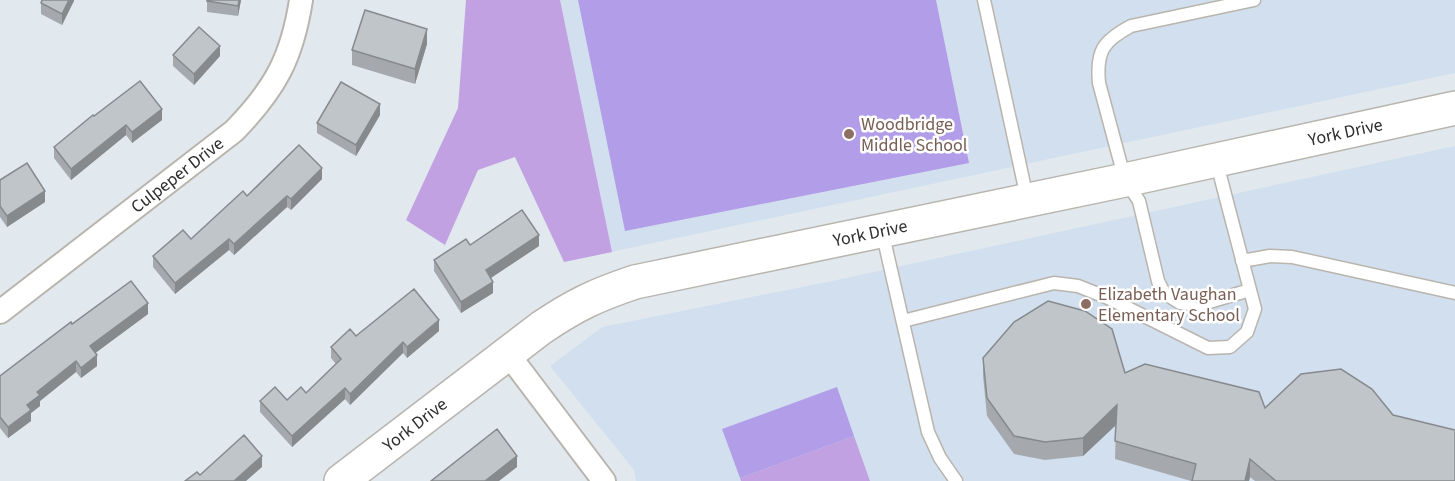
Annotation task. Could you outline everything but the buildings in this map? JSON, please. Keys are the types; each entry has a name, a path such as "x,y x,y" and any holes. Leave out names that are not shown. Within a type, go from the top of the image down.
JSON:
{"street":[{"name":"Culpeper Drive","path":"0,312 234,131 249,116 275,82 286,60 296,29 301,0"},
{"name":"York Drive","path":"341,481 574,306 609,290 635,282 1125,180 1455,108"},
{"path":"508,354 604,481"}],"lane":[{"path":"984,0 1027,199"},
{"path":"1250,290 1199,305 1180,303 1164,293 1158,281 1139,201 1125,180 1100,83 1099,55 1107,42 1131,26 1254,0"},
{"path":"903,321 1054,283 1078,286 1108,298 1208,348 1230,347 1247,332 1255,309 1215,159"},
{"path":"882,230 928,432 940,458 956,481"},
{"path":"1242,261 1270,256 1292,257 1455,293"}],"shaded area":[{"path":"466,0 560,0 612,252 564,262 515,157 478,170 445,245 406,220 458,108"},
{"name":"Woodbridge Middle School","path":"508,0 1455,0 1455,73 564,262"},
{"path":"578,0 936,0 969,163 625,231"},
{"name":"Elizabeth Vaughan Elementary School","path":"1455,146 1455,481 636,481 634,470 550,366 602,327 832,281"},
{"path":"837,387 854,436 740,478 722,429"},
{"path":"854,436 870,481 741,481 740,478"}],"place":[{"name":"Woodbridge Middle School","path":"849,134"},
{"name":"Elizabeth Vaughan Elementary School","path":"1086,304"}]}
